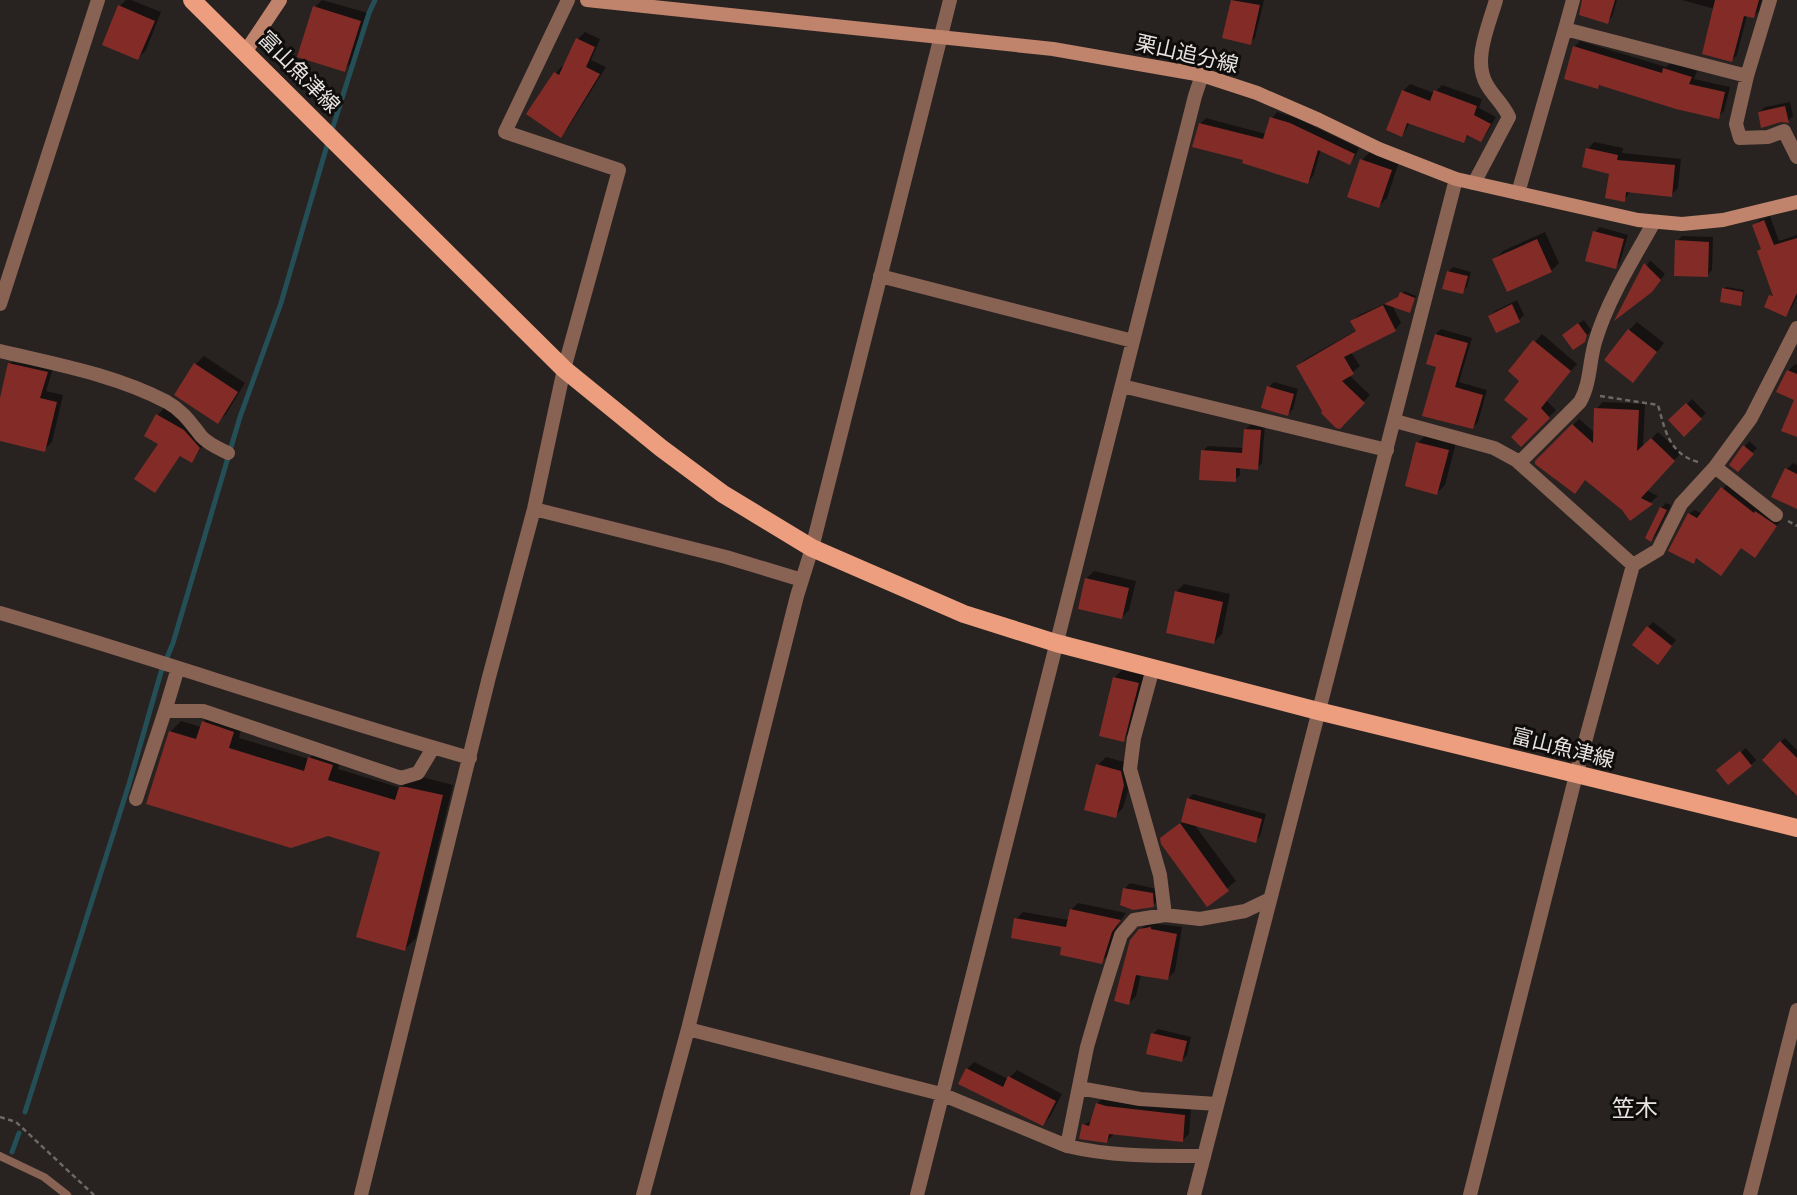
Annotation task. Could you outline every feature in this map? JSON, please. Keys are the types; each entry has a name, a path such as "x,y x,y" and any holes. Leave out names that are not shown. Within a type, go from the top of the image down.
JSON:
{"main road":[{"name":"富山魚津線","path":"192,0 564,369 660,448 723,494 812,548 964,614 1056,643 1318,711 1797,828"},
{"path":"246,51 279,0"},
{"name":"栗山追分線","path":"587,0 660,4 1054,49 1202,75 1257,93 1379,149 1455,178 1654,222 1682,224 1723,220 1797,202"}],"street":[{"path":"0,304 98,0"},
{"path":"361,1195 534,509 564,369 619,170 505,132 568,0"},
{"path":"643,1195 812,548 950,0"},
{"path":"1474,183 1509,117 1504,104 1486,84 1481,64 1483,46 1496,0"},
{"path":"1518,193 1573,0"},
{"path":"1770,0 1736,124 1740,138 1768,137 1784,131 1797,157"},
{"path":"1566,29 1747,76"},
{"path":"917,1195 1202,75"},
{"path":"1194,1195 1395,421 1455,178"},
{"path":"1519,463 1585,394 1596,337 1627,269 1654,222"},
{"path":"880,276 1133,341"},
{"path":"1470,1195 1576,775 1633,565 1658,550 1681,504 1715,467 1751,418 1791,354 1797,328"},
{"path":"0,351 98,376 168,403 191,420 201,436 211,445 228,453"},
{"path":"1122,386 1387,450"},
{"path":"1395,421 1494,448 1519,463 1633,565"},
{"path":"1715,467 1776,515"},
{"path":"534,509 726,556 802,580"},
{"path":"0,613 470,758"},
{"path":"136,799 178,668"},
{"path":"1153,668 1133,738 1130,769 1160,875 1165,915"},
{"path":"165,711 203,711 401,778 418,773 433,748"},
{"path":"1067,1146 1087,1046 1121,934 1134,919 1165,915 1200,919 1245,911 1270,900"},
{"path":"1750,1195 1797,1010"},
{"path":"688,1029 941,1094 1067,1146 1096,1153 1204,1156"},
{"path":"1079,1088 1140,1099 1217,1104"}],"lane":[{"path":"0,1156 44,1177 67,1195"}],"path":[{"path":"1585,394 1658,405 1669,442 1690,460 1715,467"},
{"path":"0,1117 16,1122 94,1195"}],"building":[{"path":"1231,0 1260,5 1251,45 1222,38"},
{"path":"1582,0 1615,0 1608,24 1579,15"},
{"path":"1715,0 1759,0 1754,18 1744,16 1732,62 1702,54"},
{"path":"118,5 155,21 138,60 102,45"},
{"path":"313,6 361,21 345,72 297,57"},
{"path":"576,38 595,47 586,67 600,74 561,138 526,114 554,72 559,75"},
{"path":"1573,46 1662,73 1663,68 1692,77 1689,84 1725,92 1719,119 1676,109 1599,85 1598,89 1564,79"},
{"path":"1402,90 1430,101 1434,90 1477,106 1474,115 1491,124 1481,142 1467,135 1464,143 1407,123 1402,137 1386,130"},
{"path":"1785,106 1789,123 1781,122 1761,128 1758,112"},
{"path":"1270,117 1290,123 1355,154 1350,165 1318,150 1308,184 1242,163 1243,160 1192,147 1199,123 1263,139"},
{"path":"1586,148 1618,155 1617,160 1675,165 1672,197 1626,192 1625,202 1605,198 1609,174 1582,167"},
{"path":"1360,159 1392,170 1379,208 1347,197"},
{"path":"1764,220 1774,245 1797,238 1797,293 1786,317 1764,307 1769,295 1773,296 1757,251 1761,249 1752,225"},
{"path":"1593,231 1624,239 1616,269 1585,261"},
{"path":"1537,239 1552,272 1507,292 1492,259"},
{"path":"1675,240 1709,242 1708,277 1674,276"},
{"path":"1644,263 1661,280 1652,292 1614,321"},
{"path":"1447,271 1468,276 1463,294 1442,289"},
{"path":"1722,288 1743,292 1741,306 1720,302"},
{"path":"1400,292 1415,298 1410,313 1384,304 1398,297"},
{"path":"1512,304 1520,322 1496,333 1488,316"},
{"path":"1383,305 1396,331 1344,357 1354,374 1342,381 1365,403 1340,429 1336,428 1321,413 1296,366 1356,331 1350,321"},
{"path":"1578,323 1587,335 1585,342 1573,350 1562,335"},
{"path":"1628,329 1657,352 1633,383 1604,360"},
{"path":"1435,334 1468,343 1455,387 1483,395 1473,429 1422,416 1436,367 1426,364"},
{"path":"1533,340 1571,371 1541,408 1550,418 1521,447 1511,437 1528,419 1504,400 1519,381 1508,371"},
{"path":"8,363 48,372 40,398 57,402 45,452 0,441 0,398"},
{"path":"194,363 238,392 218,424 174,395"},
{"path":"1787,370 1797,374 1797,437 1781,431 1794,400 1776,392"},
{"path":"1267,386 1294,394 1288,416 1261,408"},
{"path":"1686,403 1702,419 1684,437 1668,420"},
{"path":"1594,408 1639,410 1637,451 1651,438 1675,461 1641,498 1653,504 1630,521 1622,510 1585,480 1575,494 1535,464 1572,424 1593,443"},
{"path":"156,414 184,430 200,448 192,463 180,456 155,493 134,479 158,444 144,436"},
{"path":"1244,429 1261,430 1258,470 1236,468 1236,482 1199,480 1201,450 1242,453"},
{"path":"1416,442 1449,450 1437,495 1405,486"},
{"path":"1743,445 1754,454 1738,472 1729,465"},
{"path":"1785,468 1797,474 1797,509 1771,497"},
{"path":"1721,487 1754,513 1755,511 1777,526 1755,558 1741,548 1721,576 1696,558 1694,564 1668,551 1688,513 1697,518"},
{"path":"1660,507 1667,510 1651,542 1645,538"},
{"path":"1085,578 1129,588 1122,619 1078,609"},
{"path":"1175,591 1223,602 1214,644 1166,633"},
{"path":"1647,626 1672,646 1658,665 1632,645"},
{"path":"1113,677 1139,683 1124,742 1099,736"},
{"path":"202,721 234,732 229,748 304,771 308,757 333,765 328,780 395,800 399,787 443,795 405,951 356,937 380,852 328,836 291,848 146,804 169,731 196,739"},
{"path":"1780,741 1797,758 1797,796 1762,760"},
{"path":"1740,751 1752,766 1728,785 1716,770"},
{"path":"1096,764 1121,771 1124,785 1116,818 1084,810"},
{"path":"1187,798 1262,819 1256,843 1181,822"},
{"path":"1180,823 1229,891 1207,907 1161,844 1160,838"},
{"path":"1123,888 1153,893 1154,907 1133,910 1120,905"},
{"path":"1070,909 1121,920 1112,932 1102,964 1060,955 1061,947 1011,938 1014,918 1066,927"},
{"path":"1151,927 1177,934 1168,980 1136,975 1129,1005 1114,1001 1130,940 1139,929"},
{"path":"1151,1033 1187,1041 1182,1062 1146,1054"},
{"path":"966,1068 1003,1087 1008,1076 1056,1101 1043,1126 958,1084"},
{"path":"1096,1103 1185,1115 1183,1142 1109,1134 1107,1143 1079,1139 1082,1124 1089,1126"}],"waterway":[{"path":"331,133 375,0"},
{"path":"25,1112 129,784 161,672 173,643 240,417 281,303 328,142"},
{"path":"12,1152 19,1133"}],"district":[{"name":"笠木","path":"1635,1108"}]}
